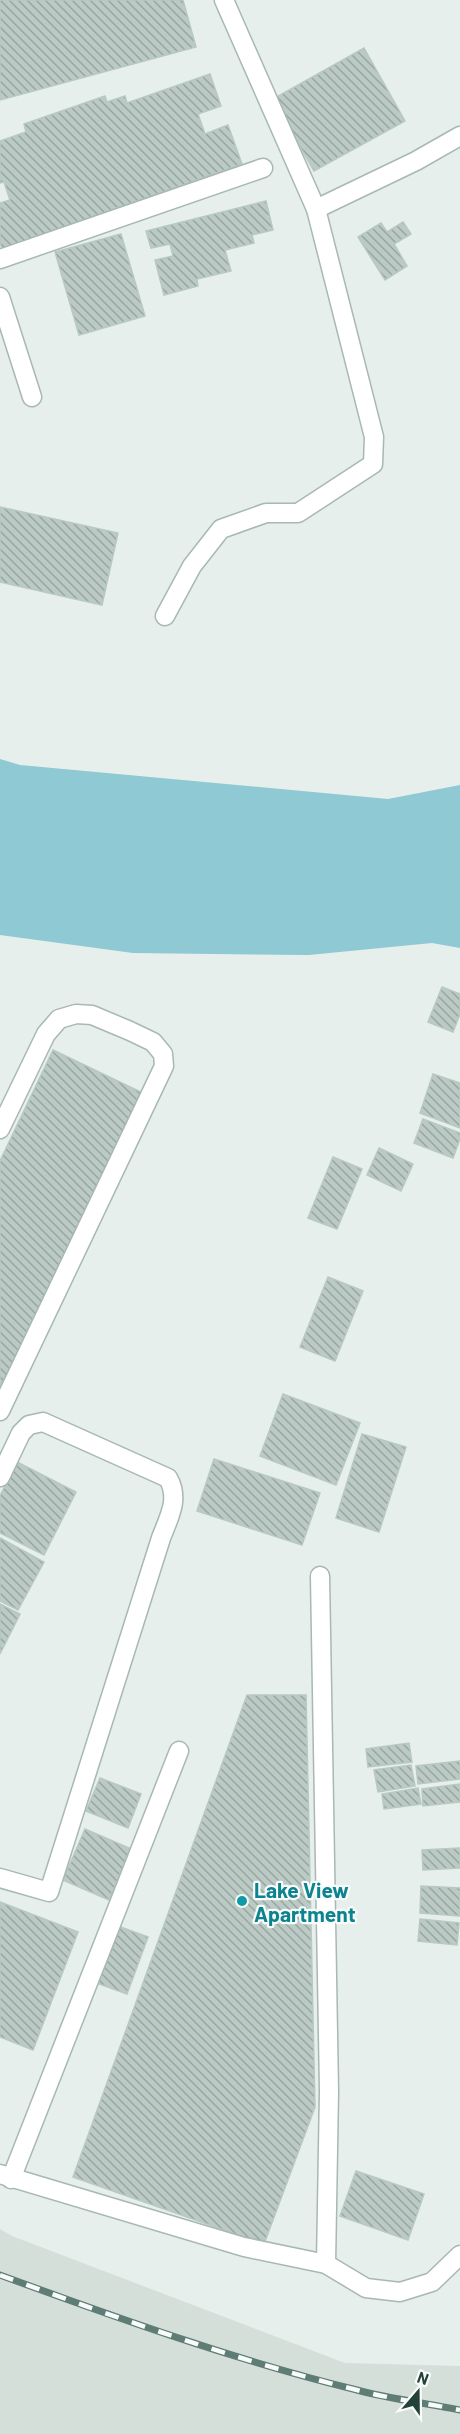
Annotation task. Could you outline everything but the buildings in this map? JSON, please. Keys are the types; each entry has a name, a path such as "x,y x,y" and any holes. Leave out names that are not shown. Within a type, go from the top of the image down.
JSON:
{"street":[{"path":"165,616 192,566 221,529 266,513 298,513 373,464 374,437 316,209 224,0"},
{"path":"316,209 460,136"},
{"path":"0,259 263,168"},
{"path":"0,297 32,397"},
{"path":"0,1129 46,1034 59,1019 76,1014 92,1015 153,1042 163,1054 164,1066 0,1411"},
{"path":"0,1477 21,1433 29,1425 44,1422 168,1478 174,1488 175,1502 161,1538 49,1892 0,1878"},
{"path":"320,1576 329,2091 326,2265"},
{"path":"179,1751 6,2176 244,2247 326,2265 366,2288 400,2292 432,2282 460,2255"}],"shaded area":[{"path":"0,2229 12,2236 345,2363 460,2366 460,2434 0,2434"}],"water":[{"path":"0,759 20,765 388,799 460,785 460,948 432,943 309,955 133,953 0,935"}],"railway":[{"path":"0,2275 221,2352 370,2393 460,2410"}],"place":[{"name":"Lake View Apartment","path":"242,1901"}]}
